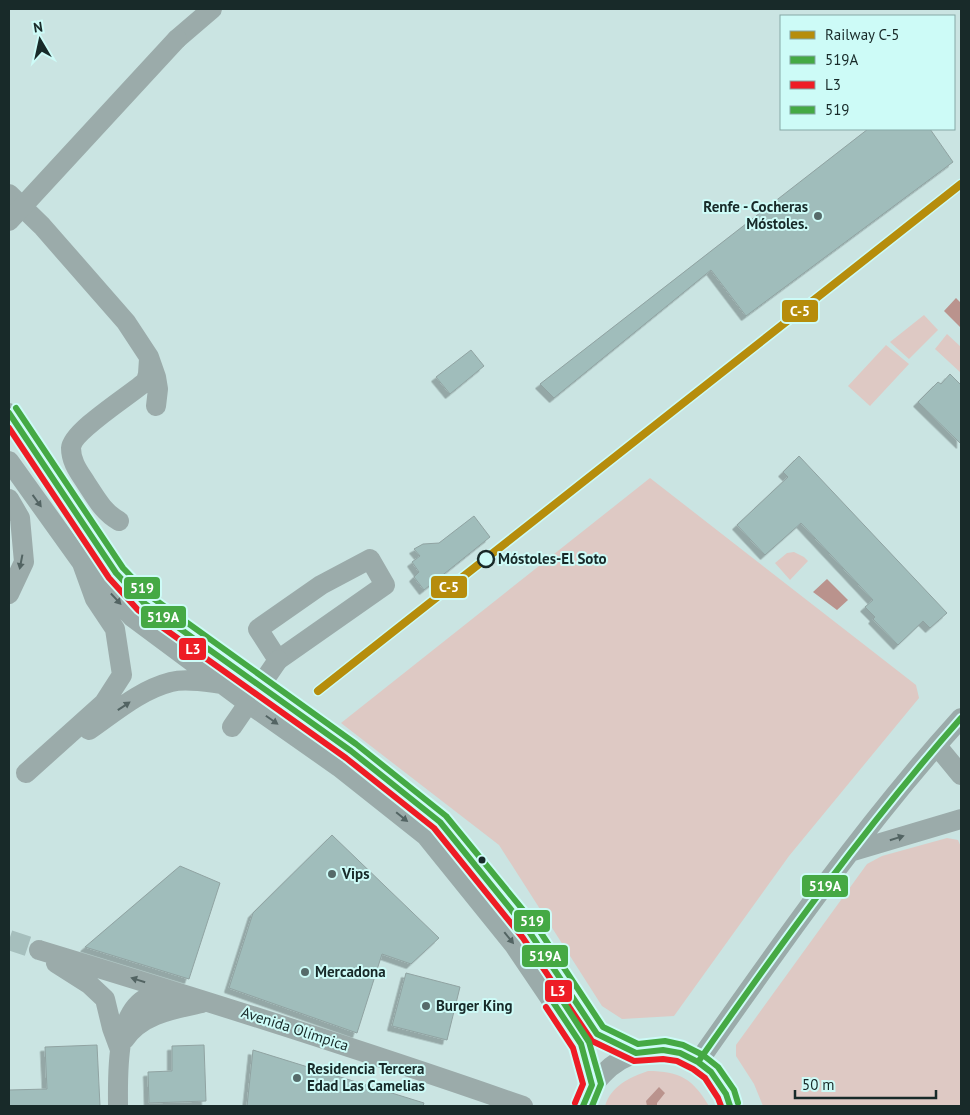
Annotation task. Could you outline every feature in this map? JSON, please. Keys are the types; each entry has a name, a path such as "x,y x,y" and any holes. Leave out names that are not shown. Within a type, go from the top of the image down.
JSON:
{"street":[{"path":"9,221 177,39 212,9"},
{"path":"9,194 42,226 126,322 149,357 158,389 156,406"},
{"path":"119,521 105,512 75,465 71,447 73,441 87,427 146,381 149,357"},
{"path":"9,413 116,573 144,603 351,751 440,822 530,933 597,1034 636,1053"},
{"path":"9,461 82,563 132,617 222,684 339,766 426,836 514,945 581,1044 592,1085"},
{"path":"9,499 20,518 24,562 9,594"},
{"path":"232,726 278,660 385,585 370,559 321,585 258,629 278,660"},
{"path":"82,563 95,599 115,629 122,675 104,703 26,773 142,694 171,682 186,681 222,684"},
{"path":"698,1062 776,950 850,852 894,796 961,718"},
{"path":"937,746 961,775"},
{"path":"850,852 961,819"},
{"name":"Avenida Olímpica","path":"104,999 89,984 74,973 59,966 39,950 355,1048 523,1106"},
{"path":"118,1106 119,1047 132,1010 149,996 184,994"},
{"path":"104,999 132,1010 156,1015"},
{"path":"104,999 119,1047"},
{"path":"119,1047 128,1032 144,1020 174,1009 208,1002"},
{"path":"583,1106 592,1085 611,1065 636,1053 663,1050 680,1053 698,1062 711,1072 726,1094 730,1106"}],"shaded area":[{"path":"956,298 961,303 961,328 944,311"},
{"path":"924,315 938,330 909,359 890,342"},
{"path":"947,334 961,347 961,373 935,349"},
{"path":"886,345 909,364 870,406 848,386"},
{"path":"650,478 916,685 919,698 789,856 674,1016 622,1019 602,1006 499,845 341,723"},
{"path":"794,552 808,561 790,580 775,563 787,553"},
{"path":"827,579 848,600 837,610 813,592"},
{"path":"947,838 958,840 961,847 961,1106 763,1106 754,1084 736,1056 736,1045 867,864 882,856"},
{"path":"648,1071 659,1071 684,1078 697,1089 709,1106 605,1106 612,1093 622,1083"},
{"path":"659,1087 665,1093 657,1103 657,1106 647,1106 646,1101"}],"building":[{"name":"Renfe - Cocheras Móstoles.","path":"867,130 931,130 953,162 746,316 711,270 554,398 540,384"},
{"path":"471,350 484,366 450,394 436,377"},
{"path":"950,374 961,385 961,444 918,402 938,382 941,384"},
{"path":"799,456 947,613 930,628 923,621 898,645 873,619 875,617 865,607 873,600 801,523 765,555 737,525 788,477 783,472"},
{"path":"474,516 490,537 424,590 414,577 419,572 412,562 420,556 414,549 423,544 439,543"},
{"path":"332,835 439,938 411,964 382,954 357,1033 229,988 253,913"},
{"path":"180,866 220,883 189,979 85,947"},
{"name":"Burger King","path":"406,973 460,987 447,1040 392,1026"},
{"path":"97,1045 100,1106 9,1106 9,1090 47,1089 45,1047"},
{"path":"204,1045 206,1101 149,1103 148,1072 172,1071 172,1046"},
{"name":"Residencia Tercera Edad Las Camelias","path":"253,1050 424,1103 423,1106 247,1106"}],"tunnel":[{"path":"9,940 39,950"}],"rail line":[{"name":"C-5","path":"318,691 961,184"}],"transit line":[{"name":"519","path":"16,408 123,568 150,596 356,744 446,816 537,927 603,1027 638,1044 665,1041 683,1045 703,1055 718,1067 734,1090 738,1103"},
{"name":"519A","path":"9,413 116,573 144,603 351,751 440,822 530,933 597,1034 636,1053 663,1050 680,1053 698,1062 711,1072 726,1094 730,1106"},
{"name":"L3","path":"9,428 109,578 138,610 346,758 434,828 523,938 592,1041 634,1061 663,1059 677,1061 693,1069 705,1078 721,1106"},
{"name":"519A","path":"698,1062 792,930 857,844 961,718"},
{"name":"519","path":"560,997 589,1042 601,1084 592,1106"},
{"name":"519A","path":"553,1002 581,1044 592,1085 583,1106"},
{"name":"L3","path":"546,1007 573,1048 583,1084 575,1103"}],"place":[{"name":"Renfe - Cocheras Móstoles.","path":"818,216"},
{"name":"Móstoles-El Soto","path":"486,559"},
{"name":"Vips","path":"332,874"},
{"name":"Mercadona","path":"305,972"},
{"name":"Burger King","path":"426,1006"},
{"name":"Residencia Tercera Edad Las Camelias","path":"297,1078"}]}
